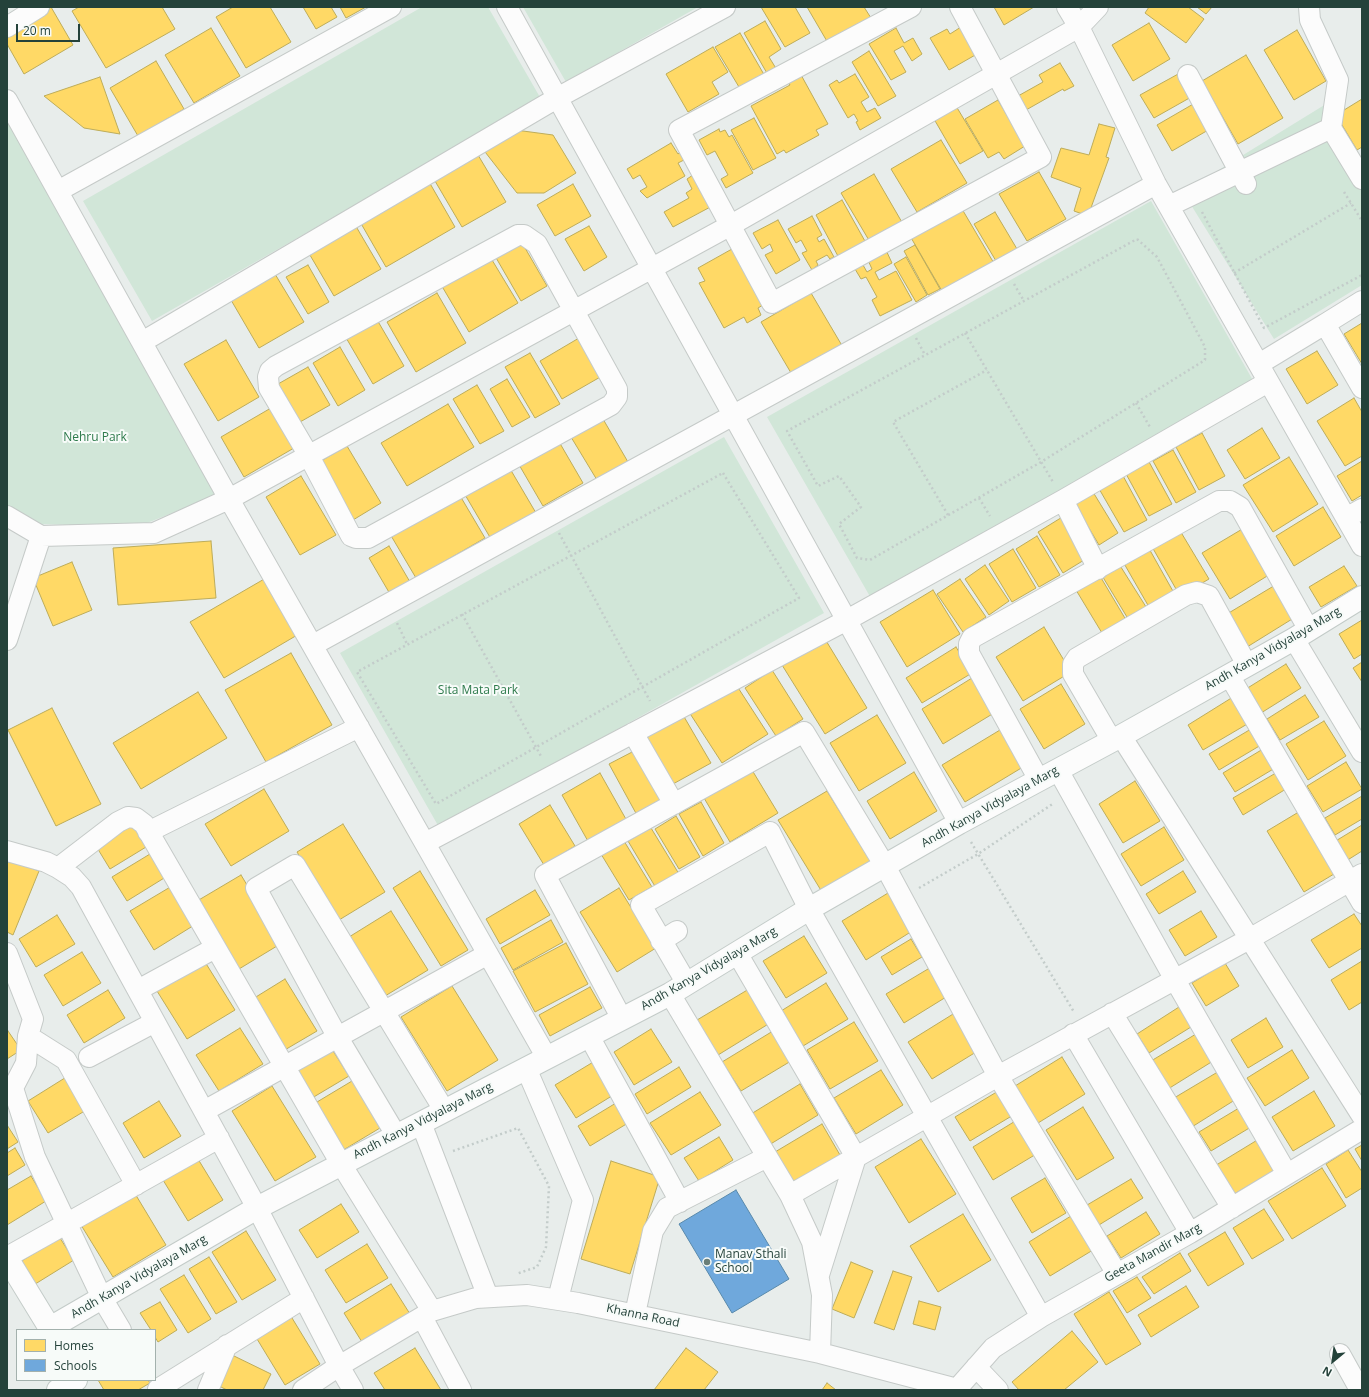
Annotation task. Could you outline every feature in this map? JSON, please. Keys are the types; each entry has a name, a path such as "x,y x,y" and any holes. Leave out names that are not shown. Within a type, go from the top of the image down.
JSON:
{"street":[{"path":"7,27 39,7"},
{"path":"58,191 391,7"},
{"path":"507,7 959,823"},
{"path":"911,7 679,130 772,303 1041,157 995,75 960,7"},
{"path":"1067,7 1079,27 1156,184 1268,382 1354,513 1362,546"},
{"path":"7,516 42,536 154,533 229,499 574,310 652,270 1079,27 1098,7"},
{"path":"1309,7 1310,20 1338,80 1330,128 1362,180"},
{"path":"142,342 557,98 714,10"},
{"path":"1188,75 1243,178"},
{"path":"7,100 229,499 547,1058"},
{"path":"1169,206 1243,178 1330,128"},
{"path":"313,645 1156,184"},
{"path":"518,235 524,235 537,244 617,388 617,397 611,405 368,538 362,539 351,536 309,456 269,388 268,377 270,371 276,366 518,235"},
{"path":"1259,364 1362,301"},
{"path":"1325,324 1362,388"},
{"path":"425,843 847,620 1063,500 1268,382"},
{"path":"1063,500 1098,569"},
{"path":"1039,780 969,653 969,644 972,638 1219,501 1230,502 1240,507 1301,634 1362,752"},
{"path":"7,640 42,536"},
{"path":"1362,903 1356,878 1238,670 1209,596 1197,592 1186,595 1077,658 1073,664 1073,674 1251,938 1362,1116"},
{"name":"Andh Kanya Vidyalaya Marg","path":"50,1329 258,1208 678,989 809,909 959,823 1117,738 1301,634 1362,597"},
{"path":"148,832 359,726"},
{"path":"622,1019 545,875 804,732 885,866 998,1076 1117,1274"},
{"path":"633,733 674,804"},
{"path":"1058,770 1174,980 1287,1174"},
{"path":"58,868 118,822 128,817 136,818 144,824 427,1314 461,1390"},
{"path":"820,1353 822,1295 812,1242 790,1195 678,989 669,936 641,905 770,832 809,909 1041,1317"},
{"path":"7,851 46,862 72,877 81,887 258,1208 338,1366 353,1390"},
{"path":"396,1135 337,1036 256,888 295,865 444,1110"},
{"path":"790,1195 926,1116 1251,938 1356,878"},
{"path":"138,990 215,948"},
{"path":"7,953 33,1019 28,1036 26,1063 13,1088 35,1156 102,1298 120,1329"},
{"path":"737,953 856,1157 819,1277"},
{"path":"204,1111 384,1010 488,954"},
{"path":"1112,1013 1232,1208"},
{"path":"89,1058 155,1022"},
{"path":"1079,1031 1190,1233"},
{"path":"28,1036 66,1060 136,1185"},
{"path":"589,1036 680,1202"},
{"path":"526,1068 583,1200 558,1300"},
{"path":"421,1122 486,1291"},
{"name":"Geeta Mandir Marg","path":"956,1389 993,1348 1041,1317 1190,1233 1362,1129"},
{"path":"50,1329 7,1257 219,1138"},
{"path":"635,1314 653,1231 667,1208 768,1157"},
{"name":"Khanna Road","path":"303,1390 338,1366 427,1314 476,1298 486,1291 527,1295 635,1314 820,1353 956,1389"},
{"path":"156,1386 304,1298"},
{"path":"208,1390 227,1345"},
{"path":"1340,1354 1360,1390"},
{"path":"976,1367 998,1390"},
{"path":"58,1390 74,1381"},
{"path":"81,1381 86,1390"}],"path":[{"path":"1343,190 1362,221"},
{"path":"1234,273 1351,203"},
{"path":"1207,207 1201,211 1264,328 1362,275"},
{"path":"1137,239 1157,257 1205,347 1205,360 1041,462 979,498 870,560 857,558 839,524 861,507 839,476 818,486 787,431 965,333 1137,239"},
{"path":"1012,280 1024,301"},
{"path":"965,333 1063,500"},
{"path":"915,336 925,355"},
{"path":"948,515 893,422 987,370"},
{"path":"1136,403 1153,432"},
{"path":"723,473 799,598 436,804 357,672 462,614 723,473"},
{"path":"979,498 994,523"},
{"path":"557,531 660,719"},
{"path":"462,614 552,776"},
{"path":"917,890 978,854 1054,803 1058,810"},
{"path":"959,823 1079,1031"},
{"path":"434,1158 518,1128 549,1186 546,1247 537,1266 486,1291"}],"green space":[{"path":"422,7 488,7 541,99 152,321 83,201"},
{"path":"523,7 698,7 566,82"},
{"name":"Nehru Park","path":"7,100 225,492 137,527 39,524 7,505"},
{"path":"1326,104 1362,161 1362,285 1274,339 1183,192"},
{"path":"1151,201 1255,384 872,600 767,417"},
{"name":"Sita Mata Park","path":"724,437 824,613 440,829 340,653"}],"building: Homes":[{"path":"51,7 73,45 24,74 7,44 7,33"},
{"path":"79,7 162,7 175,29 106,68 72,11"},
{"path":"233,7 270,7 291,42 246,68 216,17"},
{"path":"303,7 331,7 337,17 316,29"},
{"path":"340,7 366,7 346,18"},
{"path":"761,7 795,7 810,33 785,47"},
{"path":"807,7 864,7 871,18 828,43"},
{"path":"994,7 1034,7 1004,25"},
{"path":"1149,7 1188,7 1204,19 1186,43 1145,13"},
{"path":"1197,7 1212,7 1206,14"},
{"path":"765,21 781,49 769,57 777,70 768,75 744,33"},
{"path":"1149,23 1170,59 1133,81 1112,45"},
{"path":"961,27 977,54 949,70 930,38 947,29 950,34"},
{"path":"211,28 240,76 194,103 165,55"},
{"path":"896,28 904,43 913,38 922,54 912,61 903,46 894,51 906,72 891,80 869,44"},
{"path":"1297,30 1326,81 1294,100 1264,50"},
{"path":"740,33 766,78 742,92 715,47"},
{"path":"713,47 728,72 712,82 719,94 688,112 666,74"},
{"path":"869,51 896,96 878,106 852,62"},
{"path":"1246,55 1283,118 1238,144 1202,81"},
{"path":"156,61 184,109 138,136 110,88"},
{"path":"1060,63 1074,86 1064,91 1063,89 1026,110 1018,96 1043,82 1039,75"},
{"path":"800,73 828,124 816,130 819,135 786,153 784,150 777,154 751,106 790,85 787,80"},
{"path":"1180,73 1193,96 1154,118 1140,95"},
{"path":"855,74 869,97 861,102 867,112 875,108 881,118 860,130 856,122 858,121 854,114 848,118 829,85 837,80 839,83"},
{"path":"100,77 120,134 84,128 44,96"},
{"path":"1362,99 1362,147 1357,150 1336,115"},
{"path":"998,100 1025,146 1004,159 999,152 988,158 965,119"},
{"path":"1195,103 1210,129 1172,151 1157,125"},
{"path":"956,106 983,151 960,164 934,119"},
{"path":"754,118 776,158 753,170 731,130"},
{"path":"1099,124 1115,128 1106,157 1109,158 1088,216 1074,211 1081,188 1051,177 1061,148 1089,155"},
{"path":"508,129 553,135 576,173 544,193 517,193 482,148"},
{"path":"719,129 720,132 725,130 729,137 732,135 753,173 726,188 721,179 728,175 715,151 707,155 699,140"},
{"path":"941,140 967,183 917,212 891,169"},
{"path":"671,143 678,154 683,150 688,158 678,163 685,176 647,198 640,191 647,187 640,175 633,179 627,169"},
{"path":"478,155 506,202 462,227 435,181"},
{"path":"1039,172 1066,219 1027,241 999,194"},
{"path":"696,173 714,205 673,227 664,212 689,198 686,193 692,189 687,179"},
{"path":"874,174 903,224 870,242 841,193"},
{"path":"428,180 455,227 386,267 359,220"},
{"path":"573,184 591,216 555,236 537,205"},
{"path":"842,200 866,243 839,258 816,215"},
{"path":"962,209 995,265 942,291 910,236"},
{"path":"995,212 1020,254 999,266 974,224"},
{"path":"812,216 822,235 817,238 819,242 824,239 834,257 830,259 827,255 816,261 818,265 812,270 802,253 807,251 801,240 796,243 788,229"},
{"path":"778,220 800,260 776,274 765,255 773,251 770,244 762,249 753,233"},
{"path":"354,223 381,269 334,296 307,250"},
{"path":"589,226 607,257 584,271 565,239"},
{"path":"521,241 547,286 521,301 495,256"},
{"path":"915,245 940,289 928,295 904,251"},
{"path":"885,248 892,263 875,272 879,280 896,271 912,300 880,316 872,300 877,297 866,277 861,279 855,269 863,265 867,272 872,269 867,258"},
{"path":"732,249 763,305 758,308 761,315 747,323 744,317 724,328 699,283 705,281 698,268"},
{"path":"489,255 518,303 469,332 440,283"},
{"path":"906,257 927,295 916,302 894,264"},
{"path":"308,265 329,302 308,314 286,277"},
{"path":"275,274 304,322 259,348 231,300"},
{"path":"437,293 466,343 416,372 387,322"},
{"path":"811,293 844,349 794,378 761,322"},
{"path":"376,318 404,366 373,384 345,336"},
{"path":"1362,323 1362,364 1344,334"},
{"path":"579,338 602,376 562,399 540,361"},
{"path":"226,340 259,397 218,421 184,364"},
{"path":"340,347 365,390 338,406 313,363"},
{"path":"1317,351 1338,385 1307,404 1286,369"},
{"path":"530,353 560,404 535,418 505,367"},
{"path":"308,367 330,405 300,422 278,384"},
{"path":"507,379 530,417 512,427 490,389"},
{"path":"477,385 504,431 480,444 453,399"},
{"path":"1354,398 1362,412 1362,456 1345,466 1317,421"},
{"path":"448,404 474,447 407,486 381,443"},
{"path":"271,408 294,448 244,477 221,437"},
{"path":"603,419 628,462 597,480 571,437"},
{"path":"1262,428 1280,458 1245,479 1227,450"},
{"path":"1202,433 1225,476 1199,490 1176,447"},
{"path":"558,440 583,483 543,506 518,463"},
{"path":"347,446 381,503 353,520 319,462"},
{"path":"1173,450 1196,492 1176,503 1153,461"},
{"path":"1289,457 1318,504 1273,532 1243,485"},
{"path":"1148,460 1172,504 1149,516 1125,472"},
{"path":"1362,461 1362,495 1352,501 1337,476"},
{"path":"509,467 536,513 491,539 464,493"},
{"path":"1122,474 1147,520 1124,532 1098,487"},
{"path":"301,476 336,535 300,555 266,497"},
{"path":"1093,492 1118,533 1099,545 1074,503"},
{"path":"459,494 485,538 416,578 390,534"},
{"path":"1323,507 1341,537 1294,566 1276,536"},
{"path":"1064,516 1089,557 1063,573 1038,532"},
{"path":"1244,528 1272,573 1230,599 1202,553"},
{"path":"1179,529 1209,579 1180,596 1151,545"},
{"path":"1037,536 1060,575 1039,587 1016,549"},
{"path":"211,541 216,598 118,605 113,548"},
{"path":"1147,545 1174,593 1149,607 1122,560"},
{"path":"389,546 410,582 390,594 369,558"},
{"path":"1013,549 1036,588 1012,602 989,564"},
{"path":"72,562 92,610 53,626 33,578"},
{"path":"1119,564 1148,610 1130,622 1101,574"},
{"path":"985,565 1009,601 989,615 965,579"},
{"path":"1344,566 1357,586 1321,607 1309,587"},
{"path":"1097,571 1129,625 1105,638 1073,585"},
{"path":"266,578 299,634 224,678 190,622"},
{"path":"960,579 986,617 963,632 937,594"},
{"path":"1277,584 1297,616 1247,647 1227,614"},
{"path":"933,590 960,634 907,667 880,622"},
{"path":"1362,620 1362,654 1354,659 1339,634"},
{"path":"1044,627 1071,672 1023,701 996,657"},
{"path":"825,639 867,708 825,734 782,665"},
{"path":"956,647 972,673 922,703 906,678"},
{"path":"291,653 332,725 266,762 225,690"},
{"path":"1362,662 1362,682 1353,668"},
{"path":"1286,664 1301,688 1261,713 1246,689"},
{"path":"772,670 803,719 776,736 745,688"},
{"path":"972,678 994,713 943,744 922,709"},
{"path":"735,683 768,734 722,763 689,712"},
{"path":"1061,684 1085,724 1044,749 1020,709"},
{"path":"198,692 227,738 141,789 113,743"},
{"path":"1305,695 1319,717 1280,740 1267,719"},
{"path":"1233,697 1249,723 1203,750 1188,725"},
{"path":"52,708 101,804 56,826 8,730"},
{"path":"683,715 711,763 673,784 646,736"},
{"path":"877,715 906,763 859,791 830,743"},
{"path":"1324,721 1346,756 1308,780 1286,744"},
{"path":"1251,729 1261,745 1219,770 1209,754"},
{"path":"1000,730 1023,767 965,802 942,765"},
{"path":"1263,749 1275,768 1235,792 1223,773"},
{"path":"636,750 665,802 638,817 609,764"},
{"path":"1346,762 1362,789 1323,812 1307,786"},
{"path":"752,770 778,813 730,842 704,798"},
{"path":"1281,770 1291,786 1243,815 1233,798"},
{"path":"914,772 937,811 890,839 867,801"},
{"path":"600,773 627,821 589,843 562,795"},
{"path":"1135,781 1160,821 1123,843 1099,804"},
{"path":"264,789 289,831 231,866 205,824"},
{"path":"827,791 871,862 822,892 778,820"},
{"path":"1362,796 1362,819 1335,835 1325,818"},
{"path":"701,802 724,843 703,856 679,814"},
{"path":"550,805 575,846 544,865 519,824"},
{"path":"1302,810 1339,871 1304,892 1267,831"},
{"path":"676,816 700,857 679,869 655,829"},
{"path":"137,821 151,844 110,869 96,846"},
{"path":"343,824 385,892 339,920 297,852"},
{"path":"1362,825 1362,851 1346,861 1334,842"},
{"path":"1164,827 1184,860 1141,886 1121,854"},
{"path":"651,828 679,874 656,888 628,841"},
{"path":"624,841 652,887 629,900 601,854"},
{"path":"155,851 169,875 127,901 112,877"},
{"path":"7,858 39,871 13,935 7,932"},
{"path":"420,871 468,950 441,966 393,888"},
{"path":"1183,871 1196,892 1159,914 1146,894"},
{"path":"241,875 282,943 234,972 192,904"},
{"path":"172,886 196,924 154,950 130,911"},
{"path":"619,888 656,948 617,972 580,912"},
{"path":"535,890 550,915 500,944 486,919"},
{"path":"893,890 917,928 866,960 842,921"},
{"path":"391,911 428,970 385,996 349,937"},
{"path":"1201,911 1217,937 1185,956 1169,930"},
{"path":"1354,914 1362,926 1362,948 1329,968 1311,940"},
{"path":"57,915 75,944 36,967 19,939"},
{"path":"551,920 563,942 513,970 501,948"},
{"path":"804,936 827,973 786,998 763,961"},
{"path":"911,939 922,957 892,975 881,957"},
{"path":"566,943 588,984 535,1012 513,971"},
{"path":"82,952 101,983 63,1006 44,975"},
{"path":"1362,961 1362,1002 1349,1010 1331,980"},
{"path":"205,962 235,1010 187,1039 157,991"},
{"path":"1225,963 1239,986 1206,1006 1192,983"},
{"path":"933,966 951,994 904,1023 886,994"},
{"path":"285,979 317,1031 283,1051 251,1000"},
{"path":"826,983 848,1019 803,1046 781,1011"},
{"path":"452,986 498,1060 447,1091 401,1017"},
{"path":"590,987 602,1008 550,1036 539,1015"},
{"path":"749,989 770,1023 718,1055 697,1020"},
{"path":"108,990 125,1018 84,1043 67,1015"},
{"path":"1179,1007 1191,1027 1149,1053 1137,1034"},
{"path":"958,1011 981,1049 932,1079 908,1042"},
{"path":"1266,1018 1283,1047 1248,1068 1231,1040"},
{"path":"854,1022 878,1061 830,1089 807,1050"},
{"path":"240,1028 263,1064 219,1091 196,1055"},
{"path":"651,1029 672,1062 634,1085 614,1052"},
{"path":"8,1031 21,1050 7,1059 7,1032"},
{"path":"773,1031 791,1061 741,1091 722,1062"},
{"path":"1196,1034 1213,1061 1168,1089 1151,1061"},
{"path":"328,1043 349,1076 312,1098 292,1065"},
{"path":"1292,1050 1309,1078 1265,1106 1247,1078"},
{"path":"1062,1057 1085,1094 1038,1123 1015,1086"},
{"path":"595,1061 615,1094 576,1118 555,1085"},
{"path":"679,1067 691,1087 647,1114 635,1094"},
{"path":"881,1070 903,1105 856,1134 834,1098"},
{"path":"1221,1070 1238,1098 1187,1130 1169,1101"},
{"path":"68,1076 88,1109 48,1133 28,1101"},
{"path":"357,1078 385,1125 340,1152 312,1105"},
{"path":"800,1084 818,1115 769,1145 751,1114"},
{"path":"272,1086 316,1157 275,1181 232,1111"},
{"path":"1000,1090 1015,1114 970,1141 955,1117"},
{"path":"1314,1091 1335,1126 1293,1151 1272,1117"},
{"path":"700,1092 721,1125 671,1155 650,1123"},
{"path":"621,1100 633,1120 590,1146 578,1126"},
{"path":"159,1101 181,1136 144,1158 123,1123"},
{"path":"1083,1107 1114,1158 1077,1180 1046,1130"},
{"path":"1239,1108 1251,1127 1211,1151 1199,1132"},
{"path":"1017,1120 1038,1153 993,1180 973,1147"},
{"path":"822,1124 840,1155 794,1183 775,1152"},
{"path":"7,1125 18,1142 7,1149"},
{"path":"719,1137 733,1160 699,1181 684,1158"},
{"path":"921,1139 956,1194 909,1223 875,1167"},
{"path":"1259,1139 1277,1169 1231,1196 1213,1167"},
{"path":"1362,1145 1362,1161 1355,1149"},
{"path":"15,1148 25,1165 7,1176 7,1153"},
{"path":"1348,1150 1362,1172 1362,1188 1346,1198 1326,1164"},
{"path":"198,1159 223,1200 188,1221 163,1180"},
{"path":"611,1161 660,1177 630,1274 581,1259"},
{"path":"1322,1168 1346,1206 1292,1239 1268,1201"},
{"path":"31,1176 46,1201 7,1225 7,1190"},
{"path":"1045,1178 1066,1213 1032,1233 1011,1198"},
{"path":"1131,1179 1143,1198 1094,1228 1082,1208"},
{"path":"134,1192 166,1245 113,1277 81,1225"},
{"path":"341,1204 359,1232 317,1258 299,1230"},
{"path":"1264,1209 1284,1240 1252,1259 1233,1228"},
{"path":"1146,1212 1160,1234 1121,1258 1107,1236"},
{"path":"963,1214 991,1260 938,1292 910,1246"},
{"path":"1071,1216 1093,1250 1050,1276 1029,1242"},
{"path":"246,1231 276,1280 242,1300 212,1252"},
{"path":"1225,1232 1244,1264 1208,1286 1188,1254"},
{"path":"60,1238 74,1260 32,1286 18,1263"},
{"path":"367,1244 388,1278 346,1303 325,1270"},
{"path":"1180,1253 1191,1271 1154,1294 1142,1277"},
{"path":"209,1257 237,1302 216,1314 189,1269"},
{"path":"851,1262 873,1271 854,1318 832,1309"},
{"path":"893,1271 912,1277 894,1330 874,1323"},
{"path":"184,1275 211,1319 188,1333 160,1289"},
{"path":"1137,1277 1151,1298 1127,1313 1113,1291"},
{"path":"391,1284 410,1314 362,1342 344,1313"},
{"path":"1186,1286 1199,1307 1151,1337 1138,1315"},
{"path":"1109,1292 1141,1344 1106,1365 1074,1314"},
{"path":"919,1301 941,1307 935,1330 913,1324"},
{"path":"160,1302 177,1330 158,1342 156,1339 156,1329 150,1329 140,1313"},
{"path":"289,1313 320,1364 285,1385 254,1334"},
{"path":"1072,1331 1098,1362 1064,1390 1019,1390 1012,1382"},
{"path":"415,1348 441,1390 385,1390 374,1373"},
{"path":"686,1348 718,1372 704,1390 654,1390"},
{"path":"232,1355 271,1374 263,1390 227,1390 217,1385"},
{"path":"99,1381 149,1381 150,1383 138,1390 104,1390"},
{"path":"827,1383 836,1390 822,1390"}],"building: Schools":[{"path":"736,1190 789,1279 732,1313 679,1224"}],"place":[{"name":"Manav Sthali School","path":"707,1262"}]}
